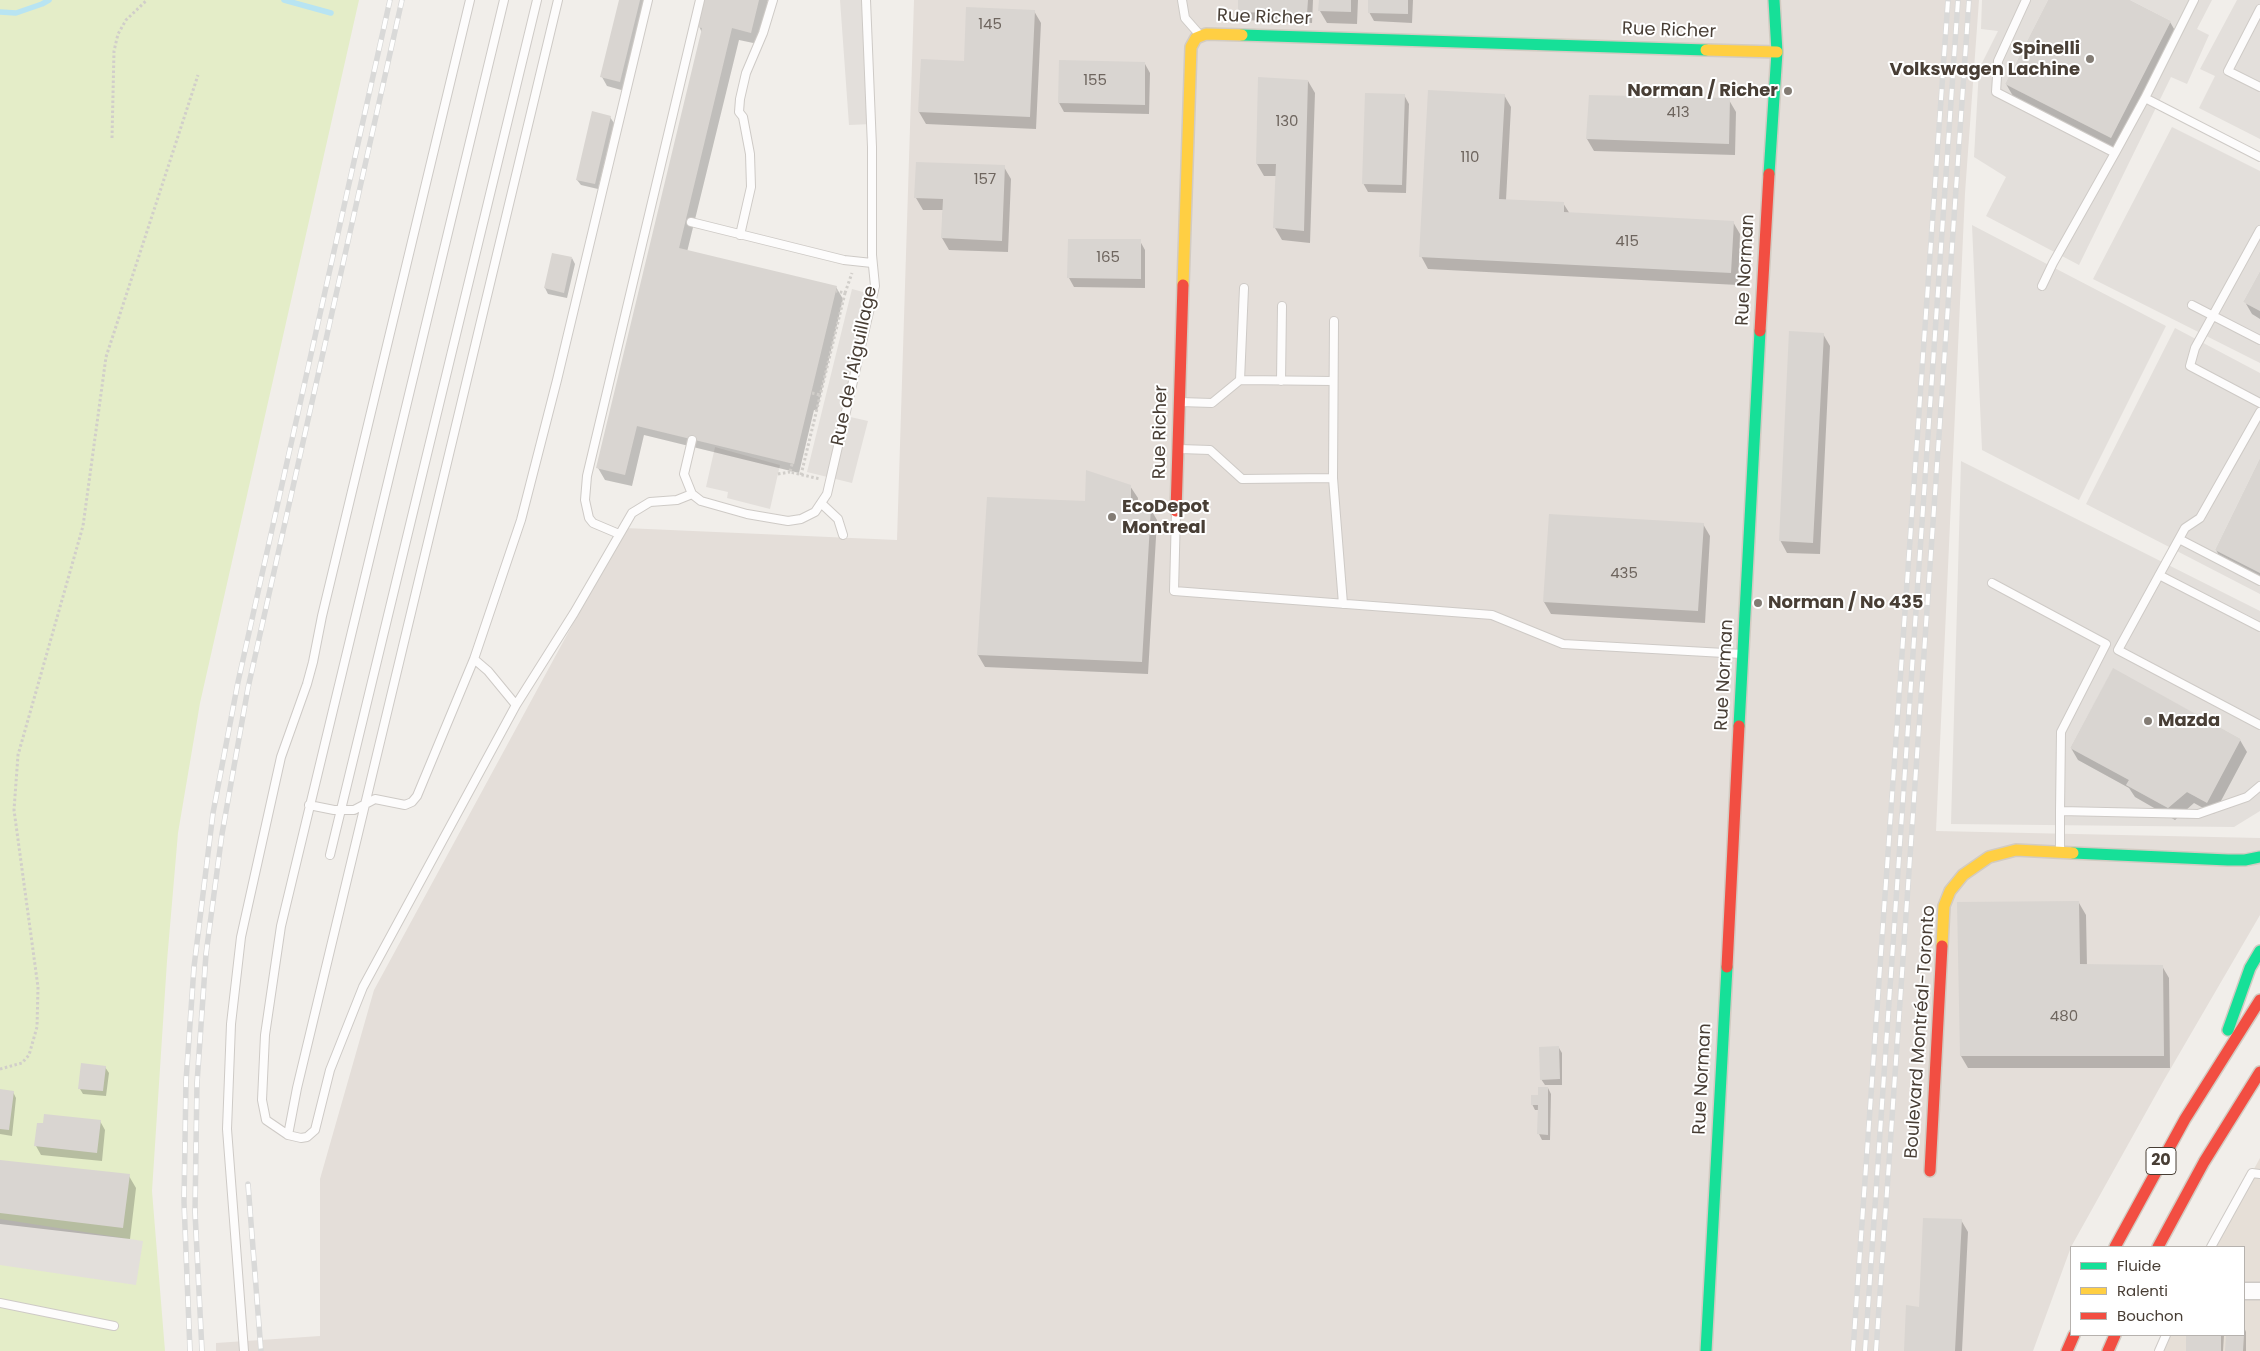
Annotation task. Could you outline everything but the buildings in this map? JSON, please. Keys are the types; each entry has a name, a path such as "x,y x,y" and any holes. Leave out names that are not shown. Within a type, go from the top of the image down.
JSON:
{"main road":[{"name":"Rue Norman","path":"1706,1351 1777,52 1774,0"},
{"name":"Rue Richer","path":"1176,511 1190,56 1194,41 1200,35 1777,52"},
{"name":"Boulevard Montréal-Toronto","path":"1930,1171 1943,925 1946,898 1955,882 1989,857 2016,850 2228,860 2245,860 2260,857"},
{"path":"2212,1076 2250,968 2260,951"},
{"name":"20","path":"2116,1246 2162,1159 2260,1000"},
{"name":"20","path":"2159,1246 2204,1162 2260,1072"},
{"path":"2067,1351 2074,1336"},
{"path":"2108,1351 2115,1336"}],"street":[{"path":"2245,1291 2260,1291"}],"lane":[{"path":"244,1351 227,1129 231,1024 241,937 281,757 313,662 324,606 470,0"},
{"path":"504,0 281,926 269,1005 262,1070 264,1116 266,1120 288,1134 302,1138 312,1134 315,1130 330,1070 359,996 516,705 574,613 632,513 644,504 677,500 692,494"},
{"path":"330,855 537,0"},
{"path":"288,1134 297,1088 364,804 558,0"},
{"path":"309,805 354,810 371,800 383,799 405,805 415,799 474,658 511,554 530,486 648,0"},
{"path":"619,534 593,523 589,518 584,500 587,476 700,0"},
{"path":"740,235 751,187 750,154 742,116 739,112 740,98 746,73 763,33 773,0"},
{"name":"Rue de l'Aiguillage","path":"822,504 829,486 875,286 872,263 872,146 866,0"},
{"path":"1182,0 1183,11 1188,22 1200,35"},
{"path":"2026,0 1998,61 1996,92 2115,153"},
{"path":"2042,286 2115,153 2194,0"},
{"path":"2260,9 2228,71 2260,87"},
{"path":"2144,98 2260,157"},
{"path":"691,222 740,235 855,261 872,263"},
{"path":"2260,230 2195,348 2190,366 2260,403"},
{"path":"1240,380 1244,288"},
{"path":"2192,305 2260,340"},
{"path":"1281,380 1282,306"},
{"path":"1334,321 1334,478 1343,604"},
{"path":"1179,402 1212,402 1240,380 1333,381"},
{"path":"2118,650 2179,538 2185,528 2200,518 2260,412"},
{"path":"692,440 684,474 692,494 701,501 747,514 788,521 808,516 822,504 838,519 843,534"},
{"path":"1177,449 1210,450 1242,479 1334,478"},
{"path":"1176,511 1174,591 1492,615 1562,644 1744,654"},
{"path":"2179,538 2260,581"},
{"path":"2159,575 2260,627"},
{"path":"1992,583 2260,725"},
{"path":"2060,851 2061,732 2106,644"},
{"path":"474,658 516,705"},
{"path":"2060,811 2198,814 2247,797 2260,786"},
{"path":"2212,1246 2252,1173 2260,1174"},
{"path":"0,1302 114,1326"},
{"path":"2159,1351 2166,1336"}],"path":[{"path":"112,138 114,51 118,34 126,20 147,0"},
{"path":"0,1068 22,1063 29,1055 37,1027 38,987 14,810 18,755 84,526 106,356 198,75"},
{"path":"801,475 845,293 855,261"},
{"path":"836,291 845,293"},
{"path":"812,393 820,395"},
{"path":"790,472 792,464"},
{"path":"778,474 790,472 818,479"}],"shaded area":[{"path":"840,0 866,0 872,124 849,125"},
{"path":"914,0 1979,0 1965,193 1936,831 2260,838 2260,915 2070,1246 2033,1351 216,1351 216,1343 320,1336 320,1179 374,990 625,528 897,540"},
{"path":"1982,0 2048,0 2005,84 2111,138 2171,21 2130,0 2212,0 2197,29 2209,35 2187,84 2171,77 2079,265 1986,216 2006,177 1974,157 1979,69 1998,31 1981,29"},
{"path":"2237,0 2260,0 2260,139 2199,108 2215,76 2200,69"},
{"path":"2172,127 2260,171 2260,271 2243,302 2260,311 2260,363 2093,279"},
{"path":"1972,225 2166,326 2079,500 1982,450"},
{"path":"852,289 874,295 846,416 868,421 852,483 807,472"},
{"path":"2175,328 2260,373 2260,458 2215,550 2260,573 2260,594 2086,504"},
{"path":"715,447 780,465 770,509 727,498 728,492 706,487"},
{"path":"1961,461 2260,611 2260,811 2234,827 1951,824","holes":["2113,669 2241,739 2207,802 2187,792 2168,808 2126,785 2129,780 2070,748"]},
{"path":"2260,1158 2260,1351 2159,1351 2166,1336 2245,1336 2245,1246 2212,1246"},
{"path":"0,1219 143,1241 136,1285 0,1265"}],"green space":[{"path":"0,0 359,0 200,703 178,833 167,961 152,1191 165,1351 0,1351"}],"waterway":[{"path":"0,12 16,13 49,0"},
{"path":"284,0 331,13"}],"railway":[{"path":"190,1351 184,1202 186,1081 194,967 213,813 238,682 390,0"},
{"path":"202,1351 195,1212 197,1083 206,954 222,834 248,688 402,0"},
{"path":"1853,1351 1948,0"},
{"path":"1865,1351 1958,0"},
{"path":"1876,1351 1969,0"},
{"path":"248,1184 261,1351"}],"traffic: fast":[{"path":"1769,174 1777,52 1774,0"},
{"path":"1242,35 1706,50"},
{"path":"1739,726 1760,331"},
{"path":"2073,853 2228,860 2245,860 2260,857"},
{"path":"2228,1030 2250,968 2260,951"},
{"path":"1706,1351 1727,967"}],"traffic: slow":[{"path":"1183,285 1191,47 1196,38 1206,34 1242,35"},
{"path":"1706,50 1777,52"},
{"path":"1942,946 1944,906 1950,891 1963,875 1989,857 2016,850 2073,853"}],"traffic: jam":[{"path":"1760,331 1769,174"},
{"path":"1176,511 1183,285"},
{"path":"1727,967 1739,726"},
{"path":"1930,1171 1942,946"},
{"path":"2116,1246 2185,1119 2260,1000"},
{"path":"2159,1246 2204,1162 2260,1072"},
{"path":"2067,1351 2074,1336"},
{"path":"2108,1351 2115,1336"}],"place":[{"name":"Spinelli Volkswagen Lachine","path":"2090,59"},
{"name":"Norman / Richer","path":"1788,91"},
{"name":"EcoDepot Montreal","path":"1112,517"},
{"name":"Norman / No 435","path":"1758,603"},
{"name":"Mazda","path":"2148,721"}]}
